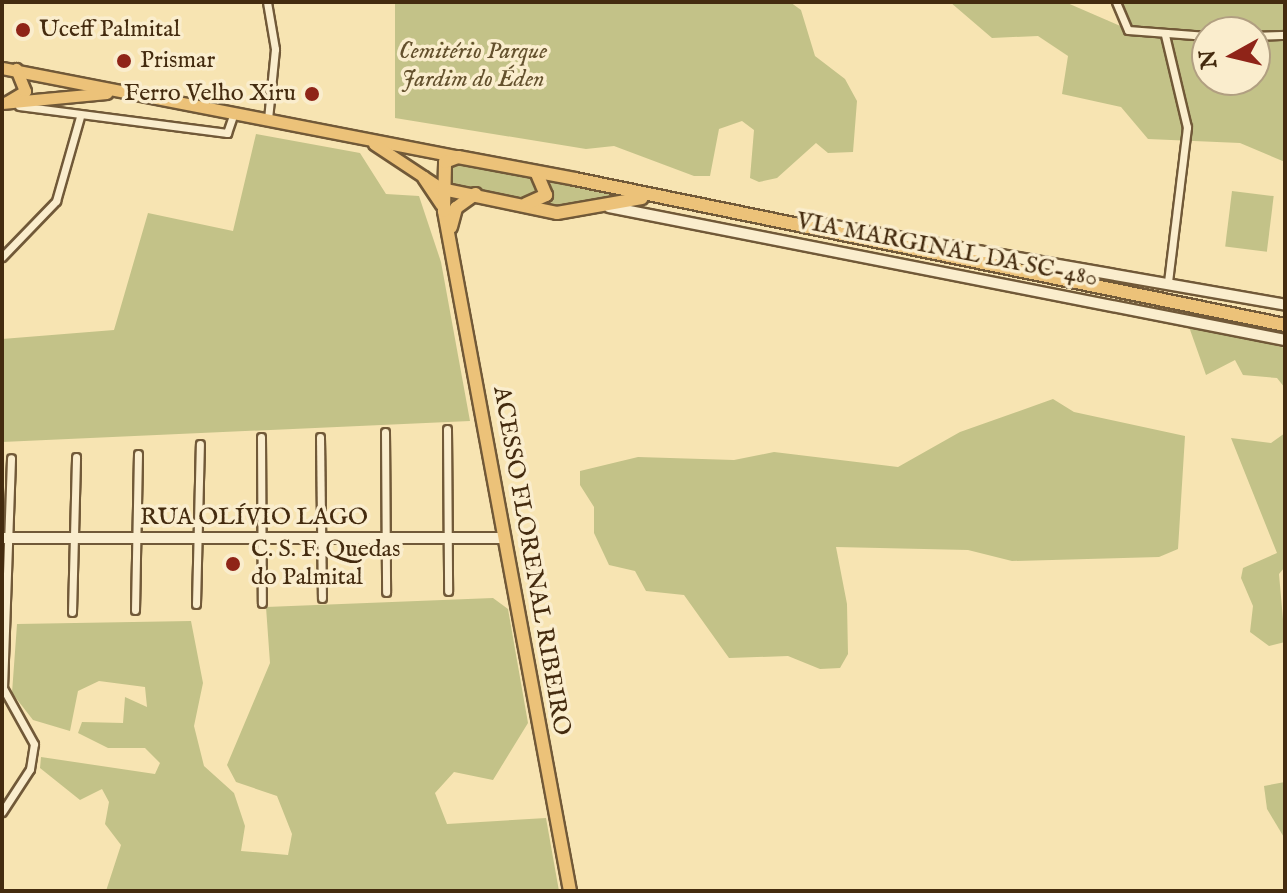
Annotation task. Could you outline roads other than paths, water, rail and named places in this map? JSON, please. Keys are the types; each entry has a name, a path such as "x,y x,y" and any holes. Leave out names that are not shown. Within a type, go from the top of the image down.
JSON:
{"highway":[{"path":"657,197 557,213 442,189 442,166 458,157 657,197 733,215 1285,325"},
{"path":"519,203 546,195 546,182 534,172"},
{"path":"424,178 444,211"},
{"name":"ACESSO FLORENAL RIBEIRO","path":"442,189 570,891"},
{"path":"450,238 456,208 475,194"}],"main road":[{"path":"2,68 458,157"},
{"path":"2,103 25,91 16,69"},
{"path":"2,103 19,106 128,93"},
{"path":"359,137 442,189"},
{"name":"VIA MARGINAL DA SC-480","path":"599,207 1285,340"},
{"name":"VIA MARGINAL DA SC-480","path":"733,215 902,235 1168,281 1285,305"},
{"name":"RUA OLÍVIO LAGO","path":"6,538 505,538"}],"street":[{"path":"267,2 275,49 268,119"},
{"path":"1116,2 1126,28 1165,35 1191,36"},
{"path":"1165,35 1187,127 1168,281"},
{"path":"19,106 80,117 227,133 234,113"},
{"path":"2,257 56,201 80,117"},
{"path":"447,429 448,591"},
{"path":"385,432 386,592"},
{"path":"261,437 262,603"},
{"path":"320,437 322,598"},
{"path":"196,604 200,444"},
{"path":"135,610 138,454"},
{"path":"72,612 76,457"},
{"path":"2,812 30,769 34,744 3,688 11,458"}],"place":[{"name":"Uceff Palmital","path":"23,30"},
{"name":"Prismar","path":"124,61"},
{"name":"Ferro Velho Xiru","path":"312,94"},
{"name":"C. S. F. Quedas do Palmital","path":"233,564"}],"park label":[{"name":"Cemitério Parque Jardim do Éden","path":"473,66"}]}
